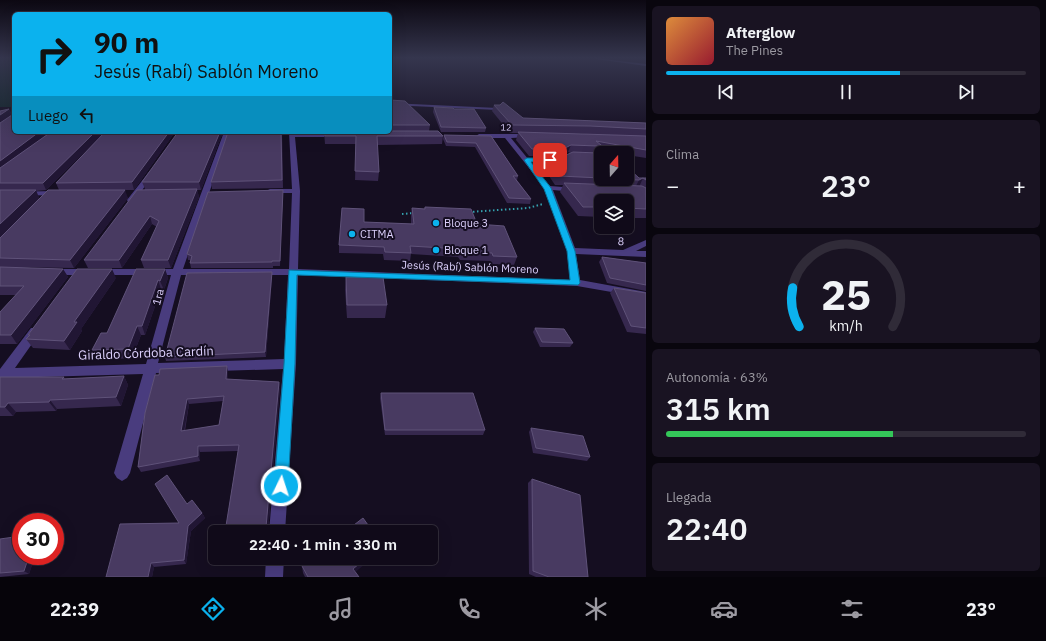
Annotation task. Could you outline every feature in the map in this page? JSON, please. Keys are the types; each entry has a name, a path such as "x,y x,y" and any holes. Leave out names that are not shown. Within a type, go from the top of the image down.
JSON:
{"street":[{"path":"392,104 498,109"},
{"name":"1ra","path":"122,473 177,272 226,134"},
{"path":"278,525 290,364 296,191 292,134 340,135"},
{"name":"12","path":"473,136 539,136"},
{"path":"507,136 530,160 548,188 571,251 575,283"},
{"path":"126,206 155,167"},
{"path":"548,188 587,190"},
{"path":"258,192 296,191"},
{"path":"0,194 65,193"},
{"path":"622,254 646,243"},
{"name":"8","path":"571,251 646,254"},
{"path":"74,276 86,261"},
{"name":"Jesús (Rabí) Sablón Moreno","path":"38,272 74,276 177,272 292,272 575,283 646,295"},
{"name":"Giraldo Córdoba Cardín","path":"40,323 4,373 151,367 290,364"},
{"path":"274,577 275,565"}],"path":[{"path":"468,212 528,208 552,201"},
{"path":"402,214 416,213"}],"green space":[{"path":"0,85 12,85 12,107 0,107"}],"building":[{"path":"392,100 405,101 430,125 392,125"},
{"path":"503,102 523,118 646,123 646,129 590,126 512,125 494,105 500,105"},
{"path":"434,107 474,109 486,128 441,127"},
{"path":"9,109 0,115 0,111"},
{"path":"12,115 12,134 36,134 0,161 0,123"},
{"path":"392,131 438,131 443,136 377,136 379,172 355,171 356,136 325,136 324,134 392,134"},
{"path":"518,132 646,136 646,150 634,148 634,146 624,146 596,141 602,146 571,145 563,149 532,149"},
{"path":"48,134 93,134 43,183 0,183 0,168"},
{"path":"103,134 168,134 132,182 56,183"},
{"path":"177,134 219,134 199,182 142,182"},
{"path":"227,134 281,134 282,180 211,182"},
{"path":"444,135 491,136 518,176 513,176 531,199 509,198 476,143 447,142"},
{"path":"573,152 594,153 594,178 559,176 550,165 546,165 538,156 564,156"},
{"path":"634,173 639,178 643,178 634,180"},
{"path":"564,183 594,184 594,186 642,186 646,188 646,209 634,208 634,194 594,194 594,207 583,207"},
{"path":"197,189 168,260 141,260 159,221 150,216 119,260 84,260 137,190"},
{"path":"0,190 36,190 0,224"},
{"path":"48,190 125,190 70,260 0,258 0,238"},
{"path":"283,190 280,261 190,263 192,256 187,254 208,192"},
{"path":"425,207 471,209 477,224 504,226 517,257 493,256 492,253 462,252 460,249 410,246 411,253 385,252 384,247 339,245 342,208 364,209 364,222 414,224 412,208 425,209"},
{"path":"602,257 646,263 646,285 610,278"},
{"path":"0,267 63,269 11,335 0,335 0,312 24,286 0,286"},
{"path":"77,269 112,269 74,322 77,322 64,341 26,339 30,335 28,335"},
{"path":"136,269 165,269 160,281 158,280 142,326 137,326 128,349 92,350 101,333 107,333"},
{"path":"272,272 265,352 165,357 187,273"},
{"path":"346,277 383,277 387,305 347,305"},
{"path":"614,288 646,293 646,328 631,326"},
{"path":"535,328 564,329 573,343 542,342"},
{"path":"227,366 226,379 279,382 266,525 226,525 239,445 198,446 198,456 138,467 145,413 155,375 159,375 160,369","holes":["224,396 219,425 181,431 187,399"]},
{"path":"124,376 116,397 50,400 49,402 8,403 5,407 0,407 0,377 64,377 62,379"},
{"path":"381,393 473,393 485,430 385,430"},
{"path":"531,428 583,436 590,457 536,448"},
{"path":"167,475 187,504 192,500 202,513 188,526 184,560 151,563 148,577 106,577 120,524 179,523 155,484"},
{"path":"532,479 580,495 588,577 549,577 533,571"},
{"path":"363,518 368,525 354,525"},
{"path":"12,537 12,565 26,565 24,571 0,573 0,539"},
{"path":"358,565 353,569 359,577 308,577 302,566"}],"place":[{"name":"Bloque 3","path":"436,223"},
{"name":"CITMA","path":"352,234"},
{"name":"Bloque 1","path":"436,250"}],"route":[{"path":"281,486 290,364 292,272 575,283 571,251 548,188 527,160 550,160"}]}
